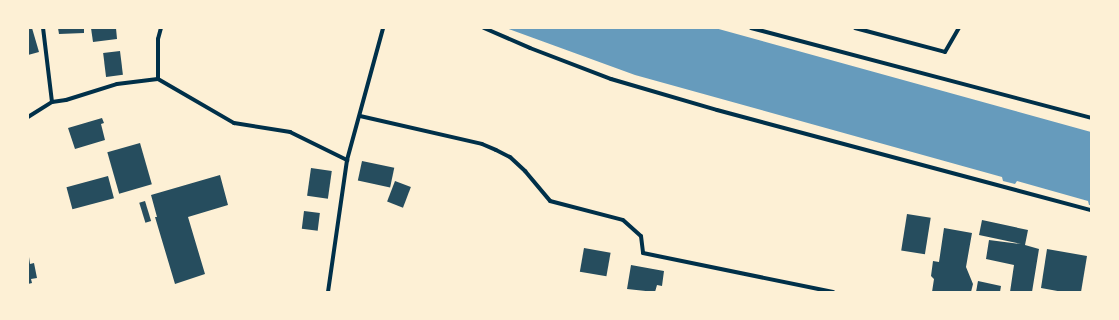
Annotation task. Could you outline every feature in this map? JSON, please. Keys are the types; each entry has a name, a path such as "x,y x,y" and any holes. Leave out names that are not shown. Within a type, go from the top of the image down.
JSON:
{"street":[{"path":"43,28 52,102"},
{"path":"158,79 158,39 161,28"},
{"path":"328,292 347,160 383,28"},
{"path":"484,28 530,48 618,81 717,110 1091,210"},
{"path":"751,28 1091,118"},
{"path":"855,28 945,52 958,28"},
{"path":"28,117 52,102 66,100 117,84 158,79 234,123 290,132 347,160"},
{"path":"360,116 482,144 496,150 510,157 525,171 550,201 623,220 641,236 643,253 833,292"}],"water":[{"path":"506,28 715,28 1091,132 1091,205 1089,205 1088,201 1017,181 1015,184 1003,181 1002,177 635,75"}],"building":[{"path":"28,28 32,28 39,52 28,55"},
{"path":"58,28 84,28 84,33 59,34"},
{"path":"91,28 116,28 117,39 93,42"},
{"path":"120,51 123,75 106,77 103,53"},
{"path":"102,118 104,123 101,124 105,140 75,149 68,128"},
{"path":"140,143 152,184 119,194 107,152"},
{"path":"362,161 394,168 390,187 358,181"},
{"path":"311,168 332,171 328,199 307,196"},
{"path":"220,175 228,205 188,217 205,274 175,284 155,217 157,217 151,195"},
{"path":"108,176 114,198 72,209 66,187"},
{"path":"395,181 411,187 403,208 387,202"},
{"path":"145,201 151,221 145,223 139,203"},
{"path":"304,211 320,213 318,231 302,229"},
{"path":"907,214 931,218 925,254 901,251"},
{"path":"982,220 1028,230 1025,245 1039,249 1032,292 1010,292 1014,265 986,259 989,240 1021,244 979,235"},
{"path":"944,228 972,233 966,267 973,284 971,292 932,292 934,279 931,276 933,261 939,262"},
{"path":"584,248 611,253 606,276 580,272"},
{"path":"1047,249 1087,256 1081,292 1063,292 1041,288"},
{"path":"29,257 30,264 34,263 37,278 31,279 32,283 28,284"},
{"path":"631,265 664,271 662,286 657,285 655,292 627,289"},
{"path":"978,281 1001,286 1000,292 976,292"}]}
